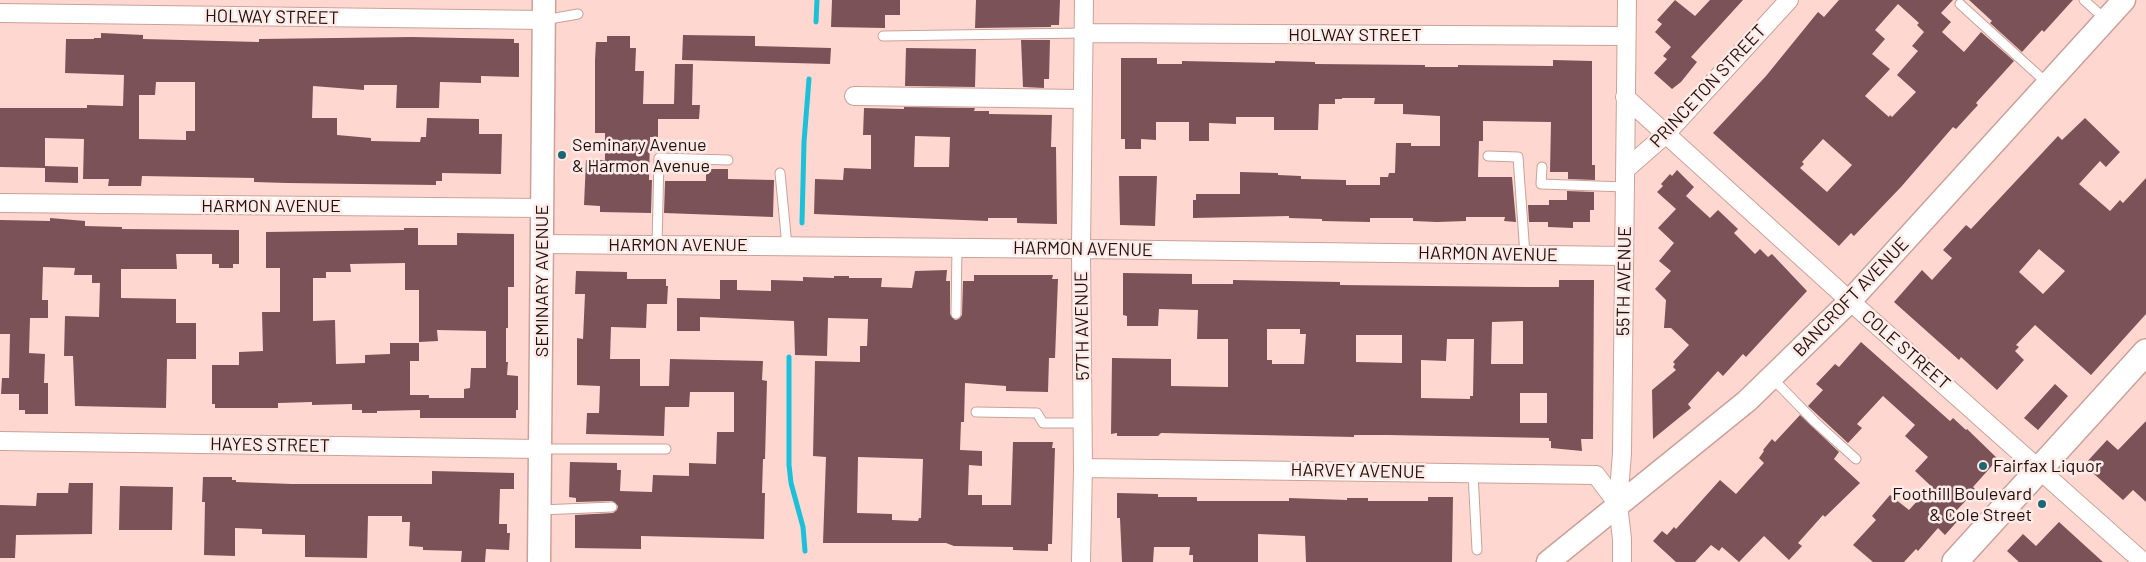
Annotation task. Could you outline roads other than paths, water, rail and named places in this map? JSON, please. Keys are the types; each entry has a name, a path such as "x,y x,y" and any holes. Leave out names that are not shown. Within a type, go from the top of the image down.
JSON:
{"main road":[{"path":"1955,562 2146,352"}],"street":[{"name":"57TH AVENUE","path":"1081,562 1083,423 1081,249 1084,0"},
{"name":"55TH AVENUE","path":"1622,562 1622,539 1618,504 1622,453 1626,0"},
{"name":"PRINCETON STREET","path":"1625,179 1789,0"},
{"name":"BANCROFT AVENUE","path":"1548,562 1746,402 1850,302 2124,0"},
{"name":"HOLWAY STREET","path":"0,13 544,10"},
{"name":"SEMINARY AVENUE","path":"539,562 544,10"},
{"name":"HOLWAY STREET","path":"1084,33 1626,36"},
{"path":"854,96 1082,99"},
{"name":"COLE STREET","path":"1625,96 1665,135 1850,302 2143,562"},
{"name":"HARMON AVENUE","path":"0,203 542,208"},
{"name":"HARMON AVENUE","path":"542,244 1624,256"},
{"name":"HAYES STREET","path":"0,442 540,449"},
{"name":"HARVEY AVENUE","path":"1083,468 1596,475 1618,504"}],"lane":[{"path":"2084,0 2106,20"},
{"path":"1960,4 2048,84"},
{"path":"544,10 578,14"},
{"path":"883,36 1084,33"},
{"path":"1488,156 1518,157 1525,255"},
{"path":"657,245 659,158 728,160"},
{"path":"1542,167 1540,184 1625,179"},
{"path":"780,173 788,246"},
{"path":"956,314 957,248"},
{"path":"1772,378 1814,422 1856,459"},
{"path":"976,412 1037,413 1043,423 1083,423"},
{"path":"540,449 666,449"},
{"path":"1473,473 1477,550"},
{"path":"540,510 612,507"}],"waterway":[{"path":"816,22 817,0"},
{"path":"802,223 804,142 809,79"},
{"path":"789,357 789,465 791,483 803,527 805,551"}],"place":[{"name":"Seminary Avenue & Harmon Avenue","path":"562,155"},
{"name":"Fairfax Liquor","path":"1983,466"},
{"name":"Foothill Boulevard & Cole Street","path":"2042,504"}]}
